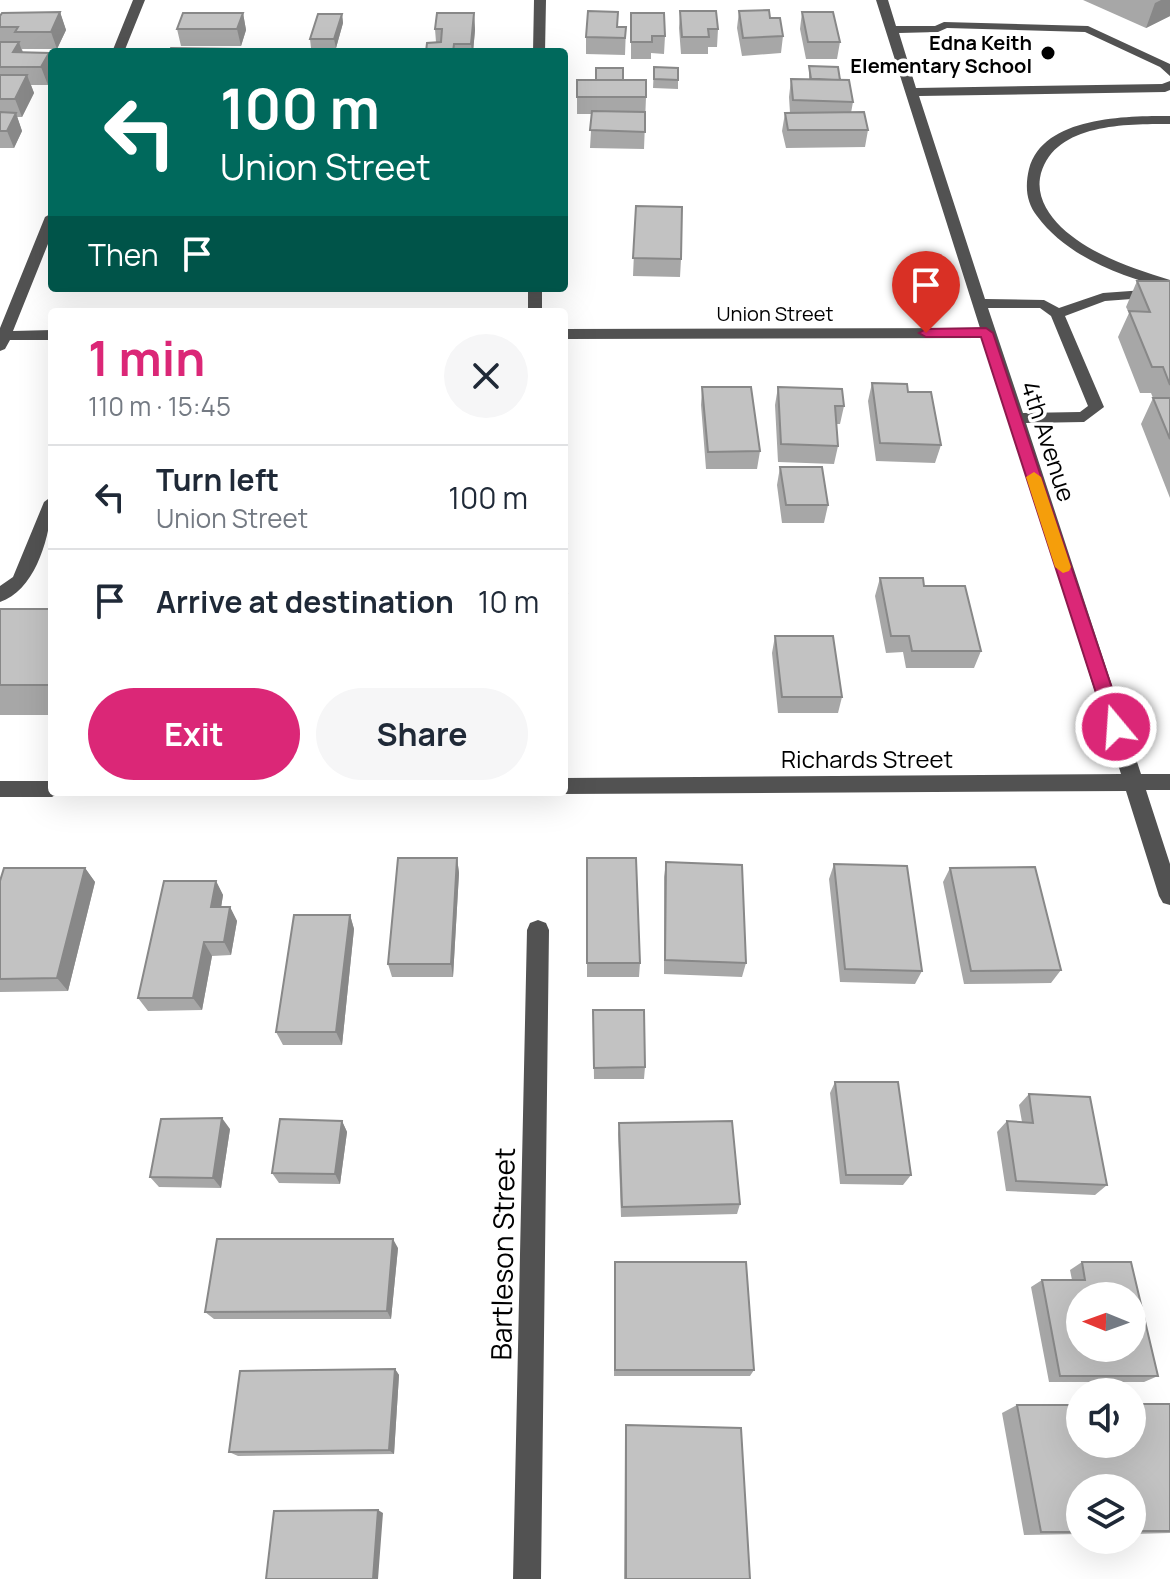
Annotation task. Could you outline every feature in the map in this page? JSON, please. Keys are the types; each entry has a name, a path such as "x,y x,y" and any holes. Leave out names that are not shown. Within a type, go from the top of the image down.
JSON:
{"street":[{"path":"120,48 139,0"},
{"path":"539,48 540,0"},
{"name":"4th Avenue","path":"882,0 986,333 1170,896"},
{"path":"891,30 938,29 944,25 1076,27 1088,29 1164,64 1170,72"},
{"path":"911,92 1165,88 1170,85"},
{"path":"1170,120 1101,125 1071,134 1045,150 1034,170 1033,189 1042,214 1068,240 1103,262 1170,285"},
{"path":"48,227 2,339 48,335"},
{"path":"1057,314 1103,297 1170,293"},
{"path":"977,303 1044,304 1057,314 1096,407 1084,417 1014,418"},
{"name":"Union Street","path":"568,334 986,333"},
{"path":"0,595 20,581 48,512"},
{"name":"Richards Street","path":"568,786 1170,782"},
{"path":"0,789 48,789"},
{"name":"Bartleson Street","path":"527,1579 538,930"}],"building":[{"path":"769,10 770,18 780,18 783,36 743,38 739,11"},
{"path":"588,11 618,12 617,27 626,27 625,38 586,37"},
{"path":"680,11 716,11 718,29 708,29 709,37 682,37"},
{"path":"60,12 51,32 15,32 18,27 0,27 2,13"},
{"path":"802,12 833,12 840,42 808,42"},
{"path":"183,13 243,13 237,29 177,29"},
{"path":"437,13 474,13 471,44 454,44 454,48 426,48 427,43 441,42 442,29 435,29"},
{"path":"631,13 664,13 665,36 652,36 652,42 631,42"},
{"path":"318,14 342,14 334,39 310,39"},
{"path":"0,42 19,42 13,52 48,53 41,67 0,67"},
{"path":"809,66 838,67 840,80 811,79"},
{"path":"654,67 678,68 678,80 654,79"},
{"path":"596,68 623,68 623,80 596,80"},
{"path":"0,75 27,75 15,99 0,99"},
{"path":"791,79 849,80 853,102 793,100"},
{"path":"577,80 646,80 646,97 577,97"},
{"path":"592,111 645,112 645,132 590,130"},
{"path":"0,112 16,113 7,131 0,131"},
{"path":"864,112 868,130 788,130 785,113"},
{"path":"636,206 682,207 681,259 633,258"},
{"path":"1137,281 1170,281 1170,385 1163,367 1152,367 1129,311 1150,312"},
{"path":"872,383 907,384 908,392 931,392 941,445 880,443"},
{"path":"702,387 751,387 760,451 708,452"},
{"path":"778,387 842,389 844,406 835,406 838,446 781,444"},
{"path":"1153,398 1170,398 1170,439"},
{"path":"780,467 822,467 828,505 786,505"},
{"path":"880,578 923,578 924,586 965,586 981,651 912,651 909,636 891,636"},
{"path":"0,609 48,609 48,685 0,685"},
{"path":"775,636 833,636 842,697 782,697"},
{"path":"398,858 457,858 451,964 388,964"},
{"path":"587,858 636,858 640,963 587,963"},
{"path":"666,862 742,865 746,963 665,960"},
{"path":"834,864 907,866 922,971 845,969"},
{"path":"1035,867 1061,970 971,971 950,868"},
{"path":"4,868 85,868 57,978 0,979 0,881"},
{"path":"164,881 216,881 211,907 230,907 224,942 204,942 193,998 138,998"},
{"path":"294,915 350,915 336,1032 276,1032"},
{"path":"593,1010 644,1010 645,1067 594,1068"},
{"path":"835,1082 898,1082 911,1175 846,1175"},
{"path":"1029,1094 1090,1097 1107,1185 1016,1181 1007,1121 1033,1123"},
{"path":"222,1118 213,1178 150,1177 161,1119"},
{"path":"280,1119 342,1121 335,1174 272,1173"},
{"path":"732,1121 740,1204 622,1207 619,1123"},
{"path":"217,1239 393,1239 387,1311 205,1312"},
{"path":"615,1262 746,1262 754,1370 615,1370"},
{"path":"1082,1262 1131,1262 1136,1282 1066,1282 1066,1362 1146,1362 1146,1325 1158,1376 1060,1376 1042,1280 1085,1280"},
{"path":"395,1369 389,1450 229,1452 240,1371"},
{"path":"1146,1404 1170,1404 1170,1531 1146,1531 1146,1474 1066,1474 1066,1532 1041,1532 1017,1405 1066,1405 1066,1458 1146,1458"},
{"path":"626,1425 741,1428 750,1579 626,1579"},
{"path":"378,1510 373,1579 266,1579 274,1511"}],"slow traffic":[{"path":"1034,477 1063,567"}],"place":[{"name":"Edna Keith Elementary School","path":"1048,53"}],"route":[{"path":"926,333 986,333 1116,727"}]}
